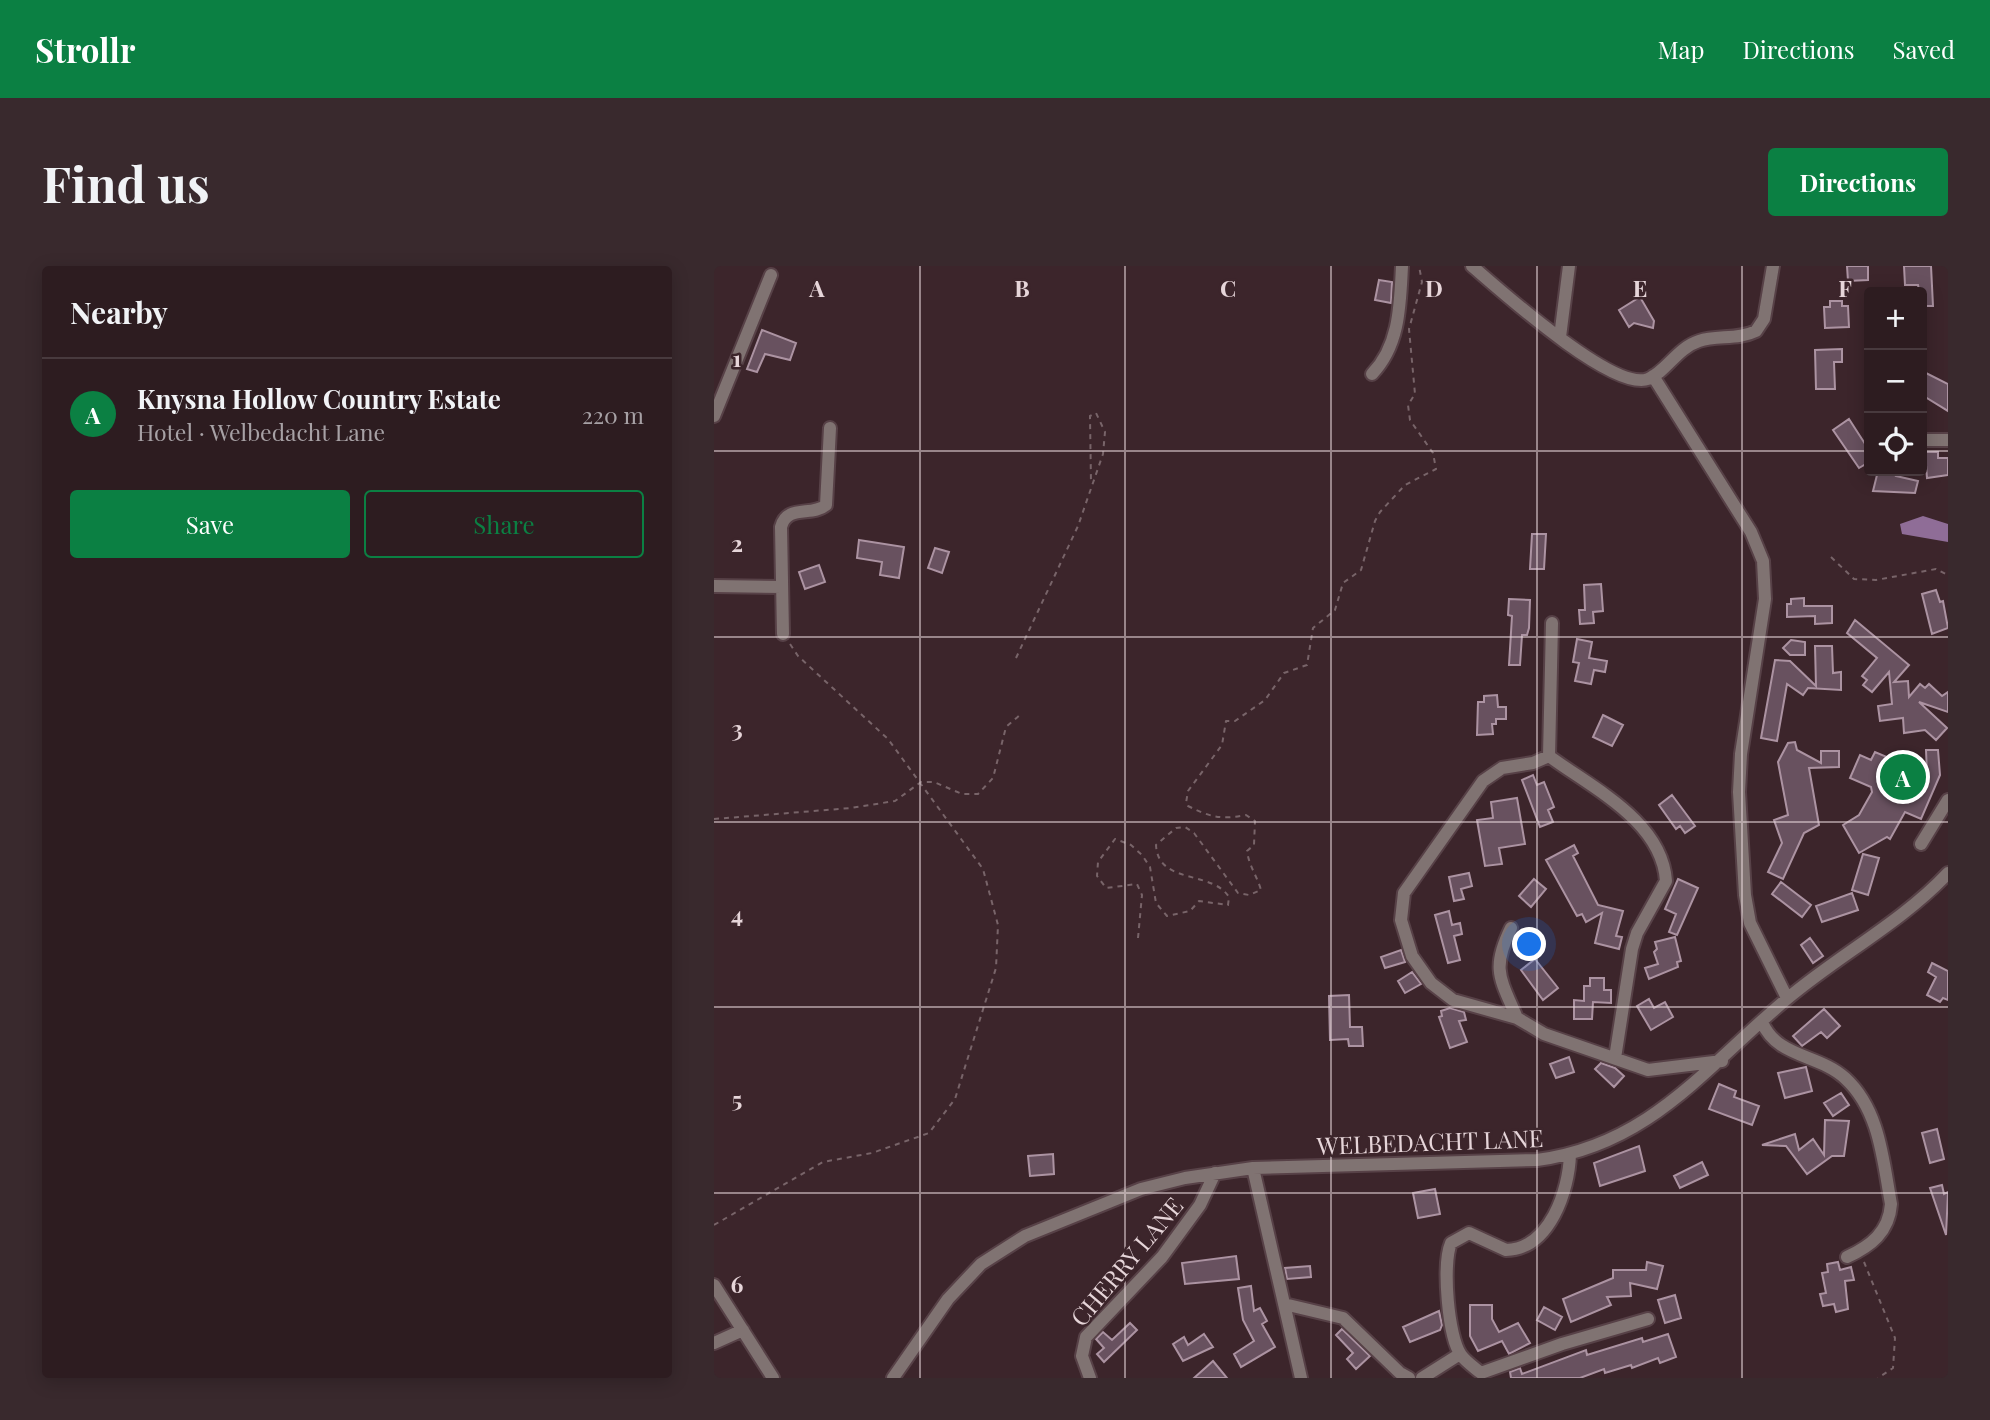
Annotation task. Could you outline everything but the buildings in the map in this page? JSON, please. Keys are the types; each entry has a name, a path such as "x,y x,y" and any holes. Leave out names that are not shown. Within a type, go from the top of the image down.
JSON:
{"street":[{"path":"1372,374 1385,360 1395,335 1402,266"},
{"path":"1472,266 1560,337 1615,374 1649,378 1682,349 1696,342 1756,331 1766,313 1773,266"},
{"path":"1560,337 1569,266"},
{"path":"714,416 771,275"},
{"path":"1649,378 1751,532 1763,561 1765,600 1741,754 1740,805 1750,923 1787,998"},
{"path":"783,634 783,520 792,513 823,508 828,498 830,428"},
{"path":"1927,440 1948,440"},
{"path":"714,586 782,587"},
{"path":"1549,756 1552,623"},
{"path":"1549,756 1534,763 1502,768 1483,781 1417,870 1404,893 1401,906 1406,942 1431,984 1461,1003 1517,1018 1544,1034 1656,1071 1722,1061"},
{"path":"1549,756 1636,820 1661,856 1665,872 1664,887 1637,933 1632,949 1615,1058"},
{"path":"1921,844 1948,800"},
{"name":"WELBEDACHT LANE","path":"892,1378 965,1280 1013,1242 1141,1189 1253,1168 1520,1161 1570,1154 1621,1136 1649,1120 1722,1061 1787,998 1918,901 1948,873"},
{"path":"1511,928 1500,951 1498,968 1517,1018"},
{"path":"1762,1022 1767,1033 1780,1046 1830,1067 1844,1077 1857,1090 1875,1125 1891,1214 1883,1233 1860,1251 1847,1257"},
{"path":"1570,1154 1570,1173 1560,1200 1544,1230 1531,1241 1506,1250 1469,1233 1451,1243 1446,1275 1449,1311 1460,1354 1480,1376 1562,1344 1648,1319"},
{"path":"1253,1168 1301,1378"},
{"name":"CHERRY LANE","path":"1090,1378 1082,1356 1086,1337 1162,1257 1200,1205 1215,1173"},
{"path":"714,1285 773,1378"},
{"path":"1284,1304 1343,1318 1400,1373 1409,1378"},
{"path":"714,1343 743,1330"},
{"path":"1422,1378 1460,1354"}],"path":[{"path":"1138,938 1142,895 1137,884 1106,888 1097,876 1098,862 1115,839 1131,845 1142,855 1150,867 1156,903 1167,916 1190,911 1199,901 1227,905 1229,897 1217,884 1187,877 1163,863 1157,855 1156,845 1177,828 1185,827 1194,833 1238,893 1249,895 1261,890 1258,877 1249,865 1247,851 1254,845 1255,821 1245,815 1225,820 1213,818 1185,803 1188,792 1222,745 1226,722 1235,721 1265,700 1284,673 1307,665 1313,628 1335,610 1343,583 1361,569 1380,512 1405,485 1436,469 1433,453 1410,420 1408,405 1415,394 1409,328 1422,282 1419,266"},
{"path":"1016,658 1078,526 1103,454 1105,432 1096,413 1090,416 1091,484"},
{"path":"1831,557 1854,579 1876,580 1936,569 1948,575"},
{"path":"714,1225 823,1162 873,1153 929,1133 955,1099 996,968 998,925 982,869 888,739 798,656 783,634"},
{"path":"714,818 851,808 895,801 921,782 934,782 962,794 978,794 993,778 1006,727 1020,715"},
{"path":"1860,1251 1895,1338 1893,1368 1878,1378"}],"shaded area":[{"path":"1923,516 1948,524 1948,542 1902,534 1900,524"}],"place":[{"name":"Knysna Hollow Country Estate","path":"1903,777"}]}
